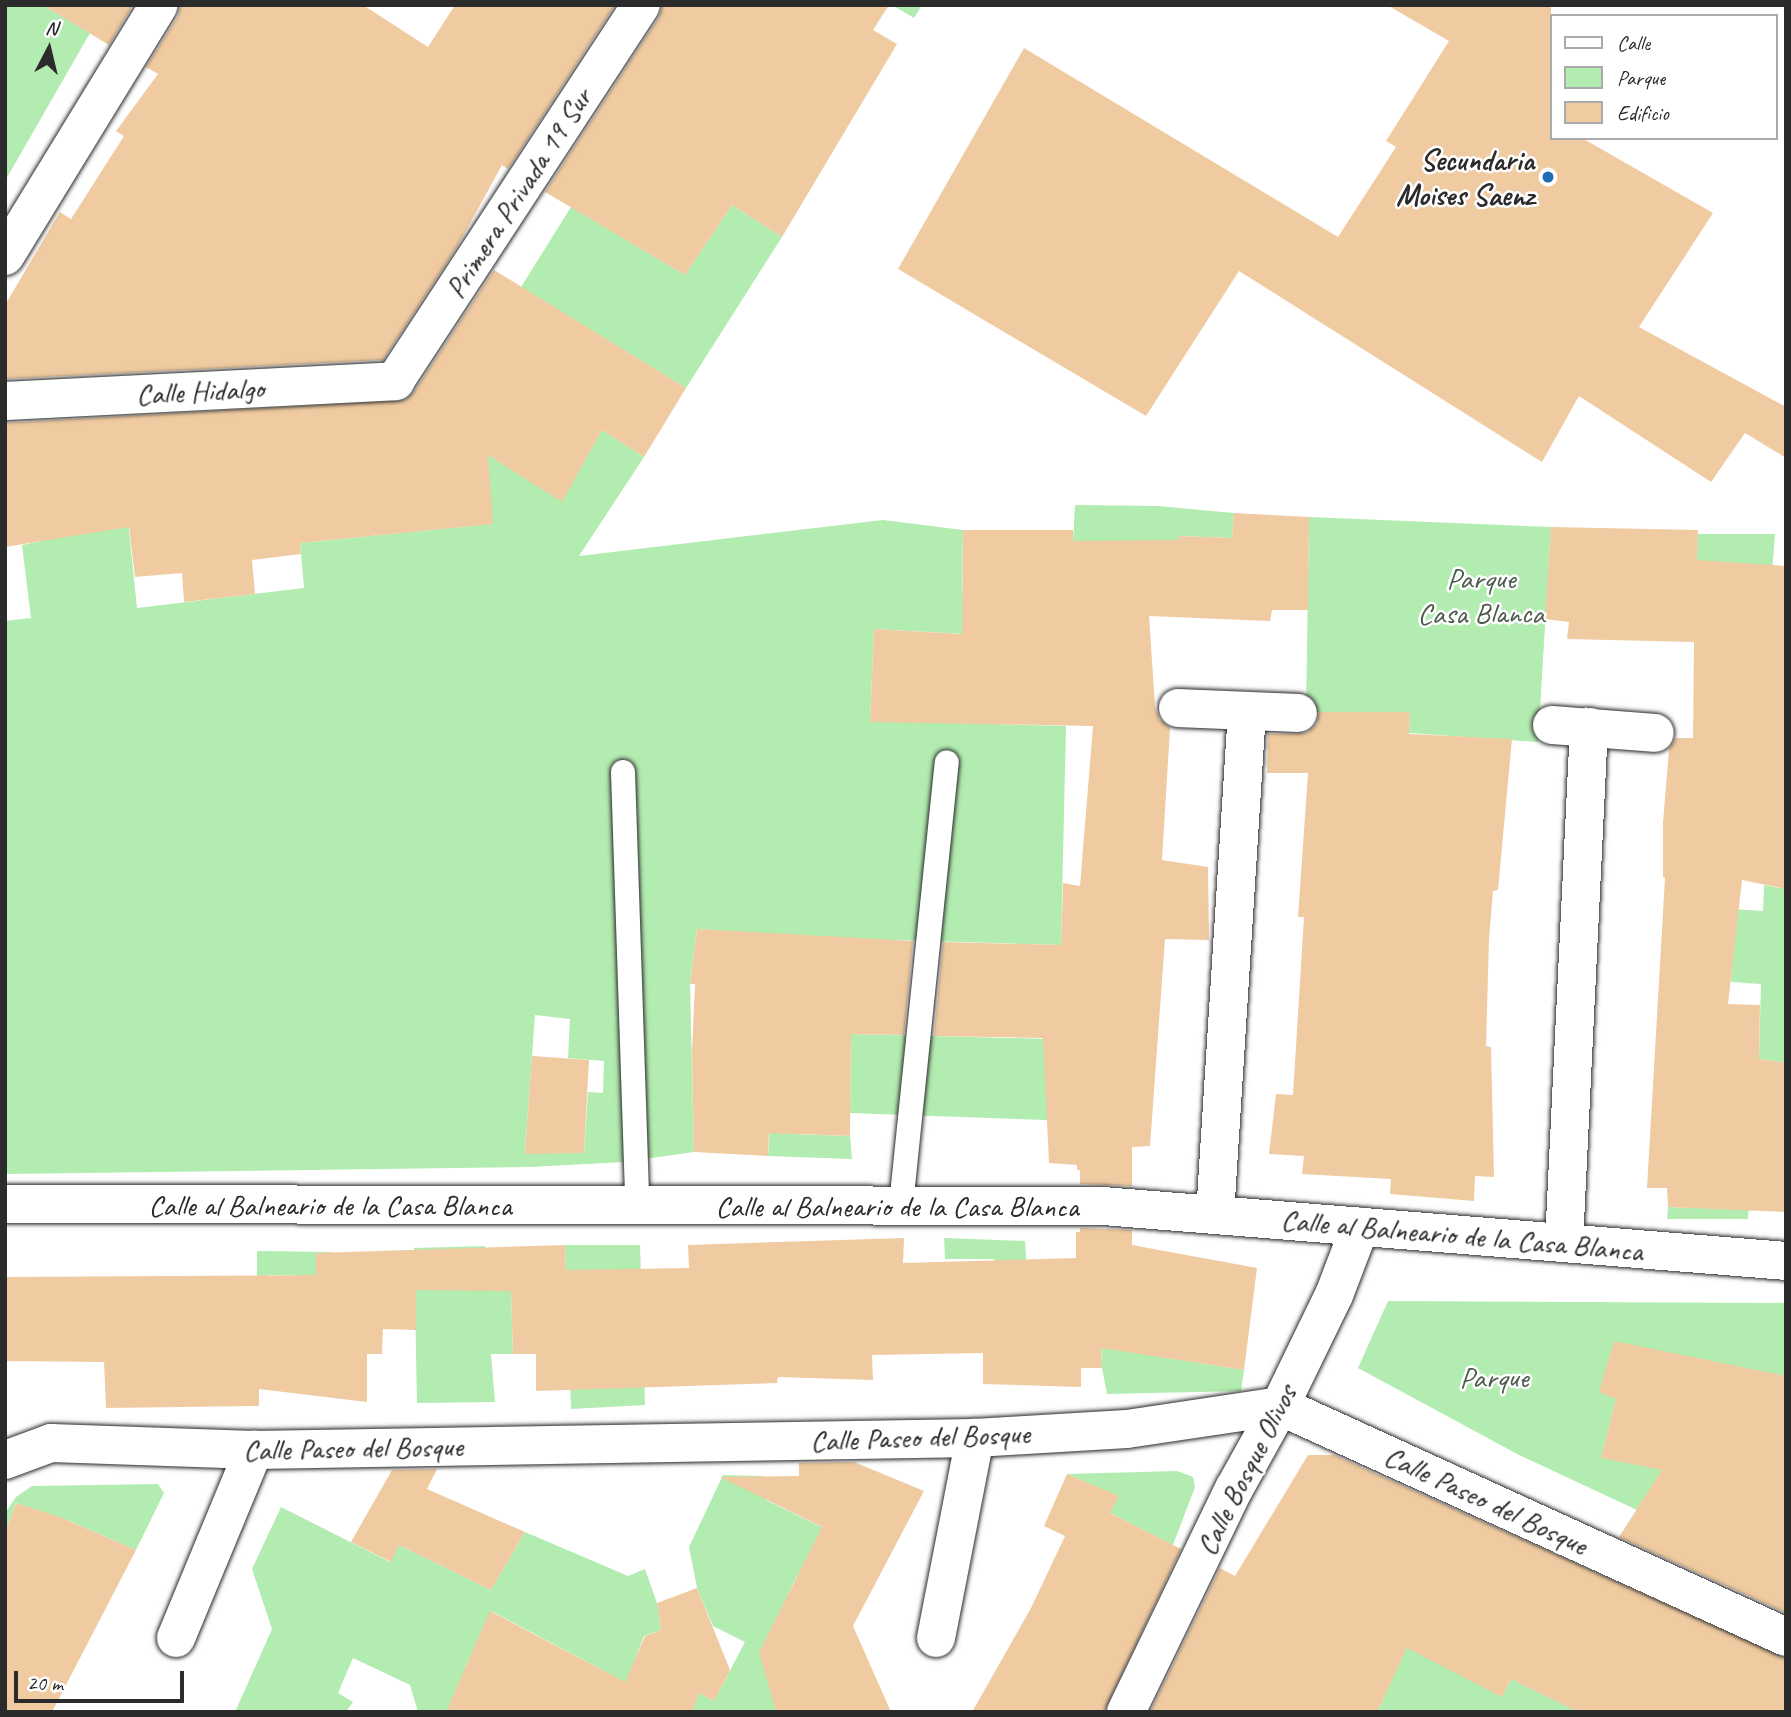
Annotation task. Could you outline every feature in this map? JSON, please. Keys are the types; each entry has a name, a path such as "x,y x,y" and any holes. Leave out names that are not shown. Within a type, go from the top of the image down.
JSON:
{"street":[{"path":"5,256 159,5"},
{"name":"Primera Privada 19 Sur","path":"395,381 641,5"},
{"name":"Calle Hidalgo","path":"5,401 395,381"},
{"path":"1178,708 1298,713"},
{"path":"1215,1214 1247,711"},
{"path":"1564,1243 1571,726 1655,733"},
{"name":"Calle al Balneario de la Casa Blanca","path":"5,1204 1103,1206 1786,1261"},
{"name":"Calle Bosque Olivos","path":"1126,1712 1234,1489 1280,1406 1334,1295 1360,1227"},
{"name":"Calle Paseo del Bosque","path":"5,1460 51,1443 254,1450 975,1438 1127,1429 1280,1406 1786,1637"},
{"path":"936,1638 975,1438"},
{"path":"176,1638 254,1450"}],"lane":[{"path":"901,1205 947,762"},
{"path":"623,772 637,1205"}],"green space":[{"path":"5,5 43,5 90,33 5,181"},
{"path":"892,5 922,5 914,18"},
{"path":"732,205 782,237 686,388 521,287 571,207 685,275"},
{"path":"602,430 644,457 579,556 883,520 963,530 962,594 1072,599 1071,640 874,629 870,721 1066,726 1061,945 861,939 852,1034 1051,1039 1047,1120 850,1113 851,1042 795,1039 791,1134 850,1136 852,1159 768,1156 777,1022 839,938 697,929 690,984 694,1152 623,1162 531,1167 5,1174 5,621 31,618 22,545 52,539 120,442 137,608 304,588 300,543 492,524 489,478 456,435 562,501","holes":["535,1015 570,1019 568,1058 604,1061 603,1093 588,1092 584,1153 525,1153"]},
{"path":"1075,505 1158,506 1234,513 1232,538 1179,536 1177,571 1100,568 1102,541 1073,541"},
{"name":"Parque Casa Blanca","path":"1309,517 1551,527 1538,742 1409,733 1410,712 1306,712"},
{"path":"1698,534 1775,534 1769,609 1694,605"},
{"path":"1764,885 1786,889 1786,1063 1759,1059 1761,984 1731,982 1733,935 1718,908 1763,911"},
{"path":"1753,1135 1748,1219 1667,1219 1668,1207 1723,1209"},
{"path":"944,1238 1025,1241 1028,1281 993,1281 994,1259 945,1259"},
{"path":"565,1245 640,1245 645,1405 571,1409"},
{"path":"485,1246 487,1290 511,1291 513,1354 491,1354 495,1402 417,1403 414,1248"},
{"path":"257,1251 332,1252 332,1275 268,1275 268,1303 257,1276"},
{"path":"1099,1295 1154,1356 1244,1370 1241,1391 1107,1394 1102,1368"},
{"name":"Parque","path":"1388,1301 1786,1303 1786,1376 1728,1367 1637,1510 1519,1455 1358,1368","holes":["1678,1385 1601,1458 1616,1399"]},
{"path":"1177,1471 1193,1477 1195,1487 1173,1545 1110,1513 1118,1496 1067,1474"},
{"path":"723,1475 763,1476 766,1500 844,1538 797,1576 788,1594 776,1712 662,1712 610,1674 491,1611 465,1668 483,1712 418,1712 410,1685 353,1658 338,1693 353,1702 346,1712 235,1712 272,1629 252,1569 281,1507 390,1562 399,1545 491,1590 525,1532 628,1576 645,1569 657,1603 661,1630 644,1636 635,1659 656,1667 693,1709 699,1693 714,1701 745,1642 713,1626 697,1588 689,1547"},
{"path":"158,1484 164,1493 136,1550 65,1519 16,1503 5,1532 5,1513 16,1497 32,1486"},
{"path":"1342,1605 1502,1697 1511,1679 1559,1702 1632,1712 1377,1712 1385,1695"}],"building":[{"path":"43,5 133,5 109,45"},
{"path":"181,5 363,5 428,47 455,5 615,5 508,169 502,165 457,247 383,360 5,379 5,305 60,212 71,219 124,136 116,131 158,74 146,67 178,16"},
{"path":"663,5 889,5 873,30 897,44 782,237 732,205 685,275 545,192 659,17"},
{"path":"1387,5 1551,5 1550,140 1585,140 1713,213 1639,327 1786,407 1786,458 1745,433 1711,482 1579,396 1542,462 1239,271 1146,416 898,269 1024,48 1338,237 1396,147 1386,141 1449,41"},
{"path":"494,270 686,388 644,457 602,430 562,502 488,455 493,524 300,543 301,554 252,560 255,594 184,602 182,573 135,577 129,527 5,547 5,423 405,400 413,393"},
{"path":"1234,513 1309,517 1308,610 1272,610 1270,621 1149,616 1155,706 1159,719 1170,728 1162,860 1208,867 1209,940 1165,939 1150,1146 1132,1147 1132,1186 1080,1184 1080,1170 1077,1170 1077,1165 1049,1163 1043,1038 934,1036 943,942 1061,945 1063,883 1080,886 1093,726 870,722 874,629 962,634 963,530 1073,530 1073,541 1179,540 1179,536 1232,538"},
{"path":"1551,527 1698,530 1697,560 1786,566 1786,889 1742,880 1728,1004 1760,1005 1759,1059 1786,1063 1786,1212 1668,1207 1667,1188 1647,1188 1665,878 1663,823 1669,749 1676,738 1693,738 1694,642 1567,639 1569,622 1545,619"},
{"path":"1319,712 1410,712 1409,734 1512,739 1498,890 1493,891 1489,939 1486,1046 1491,1047 1494,1177 1475,1176 1474,1201 1390,1194 1391,1179 1302,1174 1304,1156 1269,1154 1276,1094 1293,1095 1304,917 1298,917 1308,773 1267,773 1268,734 1307,733 1317,724"},
{"path":"697,929 913,941 904,1035 851,1034 850,1136 769,1133 768,1156 694,1152 692,1052 695,984 690,984"},
{"path":"532,1056 589,1060 584,1153 525,1154"},
{"path":"1080,1228 1132,1230 1132,1245 1257,1268 1244,1370 1101,1348 1102,1368 1081,1368 1081,1387 983,1384 983,1353 872,1355 873,1380 778,1377 777,1383 536,1391 536,1354 513,1354 511,1291 416,1290 416,1330 383,1329 382,1354 367,1354 367,1402 259,1389 259,1406 106,1408 104,1362 5,1361 5,1277 316,1275 316,1253 565,1245 566,1270 689,1268 688,1245 904,1238 903,1263 1076,1258 1076,1232 1080,1232"},
{"path":"1614,1341 1786,1376 1786,1613 1619,1537 1662,1470 1601,1458 1616,1399 1599,1392"},
{"path":"1308,1455 1334,1455 1786,1658 1786,1712 1578,1712 1511,1679 1502,1697 1407,1648 1377,1712 1150,1712 1220,1568 1235,1576"},
{"path":"854,1462 924,1491 853,1626 891,1712 776,1712 759,1652 822,1527 720,1477 799,1476 799,1463"},
{"path":"437,1469 427,1489 525,1532 491,1590 399,1545 391,1562 351,1542 392,1470"},
{"path":"1067,1474 1119,1496 1110,1513 1181,1549 1104,1712 972,1712 1031,1608 1065,1536 1044,1526"},
{"path":"16,1503 60,1517 136,1550 52,1712 5,1712 5,1532"},
{"path":"697,1588 730,1670 714,1701 699,1693 692,1712 446,1712 490,1611 625,1682 645,1636 661,1630 657,1603"}],"place":[{"name":"Secundaria Moises Saenz","path":"1548,177"}]}
